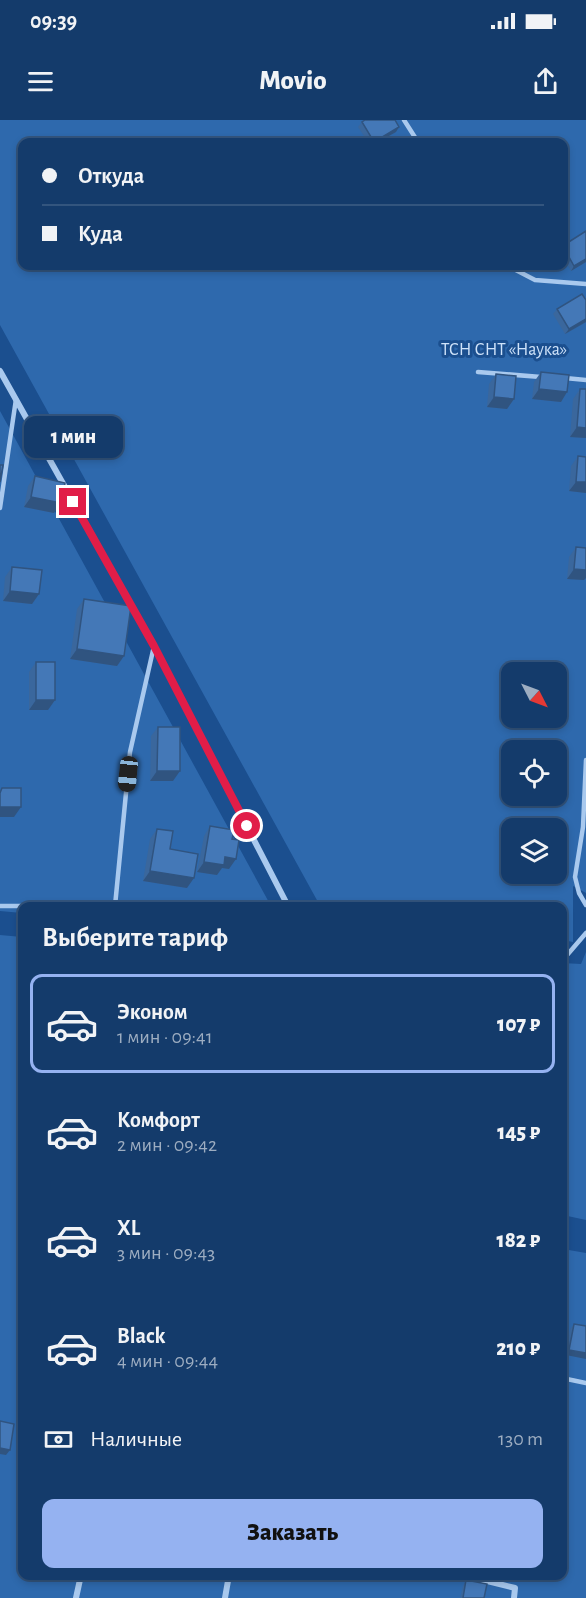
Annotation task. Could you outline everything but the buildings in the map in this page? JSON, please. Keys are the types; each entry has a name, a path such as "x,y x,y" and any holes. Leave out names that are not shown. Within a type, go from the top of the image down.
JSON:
{"street":[{"path":"0,371 154,646 286,902"},
{"path":"76,1598 80,1580"},
{"path":"225,1598 228,1580"},
{"path":"483,1580 515,1588 514,1598"}],"lane":[{"path":"404,120 415,138"},
{"path":"516,270 535,280 586,284"},
{"path":"478,372 550,377"},
{"path":"562,378 586,380"},
{"path":"0,508 16,399"},
{"path":"115,902 130,752 154,646"},
{"path":"586,760 583,827 576,877 579,893 586,905"},
{"path":"0,906 18,906"},
{"path":"567,954 586,933"},
{"path":"567,1379 586,1383"}],"green space":[{"name":"ТСН СНТ «Наука»","path":"0,120 586,120 586,893 573,886 573,942 567,941 567,902 318,902 0,325"},
{"path":"0,411 269,902 18,902 18,913 0,911"},
{"path":"0,935 18,937 18,1580 567,1580 567,1250 586,1253 586,1598 0,1598"},
{"path":"586,952 586,1220 567,1216 567,963 581,964"}],"route":[{"path":"73,502 154,646 247,826"}]}
